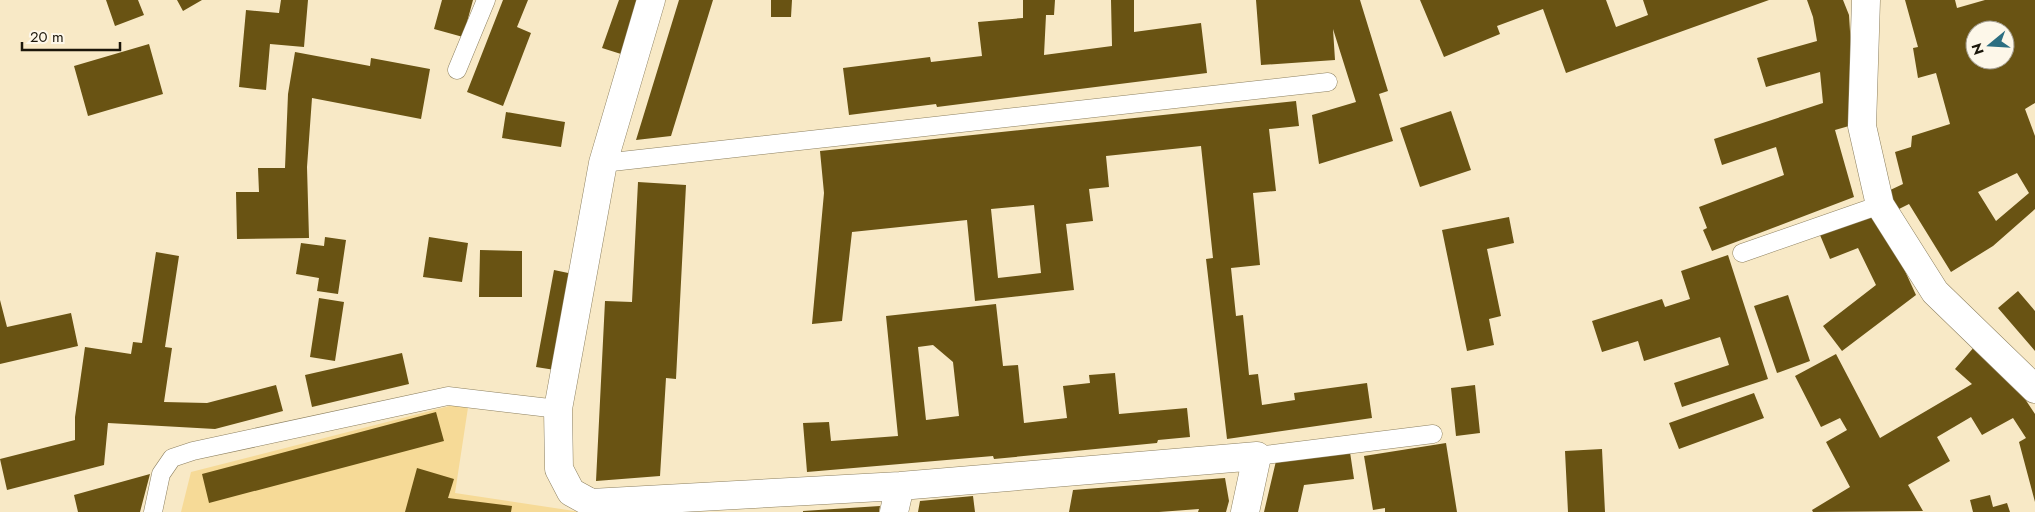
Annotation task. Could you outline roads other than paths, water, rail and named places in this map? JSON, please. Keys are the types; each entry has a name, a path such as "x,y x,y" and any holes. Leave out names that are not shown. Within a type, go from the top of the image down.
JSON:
{"street":[{"path":"651,0 603,163 558,409 559,469 571,492 591,503 897,499 1257,456 1245,512"},
{"path":"1866,0 1862,126 1880,205 1935,292 2035,389"}],"lane":[{"path":"458,70 486,0"},
{"path":"603,163 1328,82"},
{"path":"1742,253 1880,205"},
{"path":"153,512 162,474 172,458 193,451 448,396 558,409"},
{"path":"1257,456 1433,434"}]}
